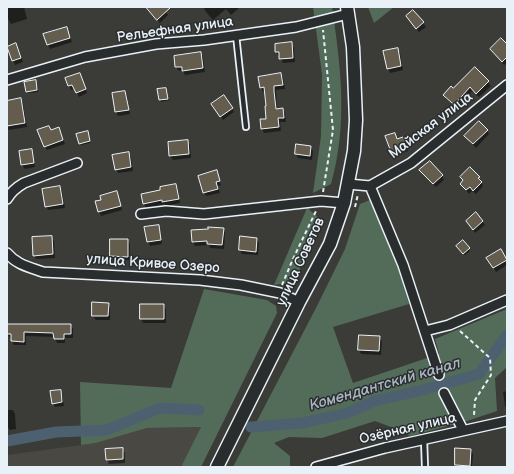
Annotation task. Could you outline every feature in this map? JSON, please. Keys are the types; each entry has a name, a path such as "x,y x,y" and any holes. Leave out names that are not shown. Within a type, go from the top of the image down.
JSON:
{"main road":[{"name":"улица Советов","path":"217,467 299,302 330,244 344,203 354,151 356,120 353,47 348,11"}],"street":[{"name":"Рельефная улица","path":"7,80 85,57 156,44 236,36 322,22 348,11"},
{"name":"Майская улица","path":"370,186 411,162 507,85"},
{"path":"7,199 13,191 24,183 77,162"},
{"path":"348,184 370,186 403,264 439,375"},
{"path":"141,214 166,211 204,214 321,201 344,203"},
{"name":"улица Кривое Озеро","path":"7,253 12,259 21,265 43,272 200,280 241,285 280,293 299,302"},
{"path":"425,331 449,325 507,300"},
{"path":"444,393 463,430"},
{"name":"Озёрная улица","path":"316,467 385,448 507,421"}],"lane":[{"path":"236,36 246,127"},
{"path":"424,439 425,467"}],"path":[{"path":"280,293 293,259 321,201 333,130 322,22"},
{"path":"449,325 462,332 490,358 491,375 475,400 474,415"}],"shaded area":[{"path":"201,427 181,467 7,467 7,455 96,443 147,428"}],"green space":[{"path":"313,7 332,7 340,74 341,118 340,140 331,184 313,193 321,136 322,74"},
{"path":"368,7 394,7 374,23"},
{"path":"370,200 398,266 409,304 333,327 353,383 439,354 435,339 507,309 507,367 495,378 497,411 467,421 410,436 375,421 322,438 289,437 274,443 290,456 290,467 233,467 345,249 360,204"},
{"path":"307,208 318,217 317,233 296,277 287,283 274,285"},
{"path":"204,289 267,300 276,306 277,313 201,467 181,467 201,427 147,428 96,443 81,445 80,382 171,388"}],"building":[{"path":"146,7 171,7 157,20"},
{"path":"413,10 424,22 416,29 406,16"},
{"path":"67,27 70,38 47,45 43,34"},
{"path":"501,38 507,44 507,57 502,62 490,49"},
{"path":"292,42 293,58 279,59 279,52 275,52 275,44"},
{"path":"16,43 21,58 12,61 7,47"},
{"path":"398,48 401,66 387,69 383,51"},
{"path":"201,52 203,68 182,71 182,67 175,67 174,56"},
{"path":"475,67 489,81 476,94 470,87 455,104 452,103 443,95 451,86 453,88"},
{"path":"80,73 86,89 76,93 72,85 68,86 65,78"},
{"path":"281,73 283,85 274,86 274,91 276,109 283,108 284,118 278,118 279,127 261,129 260,119 266,119 266,106 264,87 260,88 258,77"},
{"path":"36,80 37,90 26,92 24,82"},
{"path":"166,88 168,99 159,100 157,89"},
{"path":"125,91 129,110 115,112 112,93"},
{"path":"224,95 233,108 220,117 211,104"},
{"path":"21,98 25,123 7,126 7,101"},
{"path":"479,121 488,130 473,144 464,136"},
{"path":"49,126 51,130 59,127 63,140 44,147 37,130"},
{"path":"88,131 90,141 79,144 76,134"},
{"path":"395,133 397,139 403,137 407,147 391,152 385,136"},
{"path":"188,140 189,154 169,156 168,142"},
{"path":"296,144 311,146 310,156 295,154"},
{"path":"32,149 34,163 21,165 19,151"},
{"path":"129,152 131,167 115,170 112,155"},
{"path":"430,161 443,175 433,184 419,170"},
{"path":"470,167 480,177 478,178 482,182 473,191 470,187 466,190 460,184 463,180 460,177"},
{"path":"217,170 220,181 216,182 218,189 203,193 198,176"},
{"path":"176,184 179,199 162,202 162,200 143,204 141,194 160,190 160,187"},
{"path":"60,186 63,204 45,207 42,189"},
{"path":"117,191 121,206 98,212 95,201 101,200 100,196"},
{"path":"476,212 483,221 473,230 466,221"},
{"path":"159,225 161,240 147,242 144,227"},
{"path":"208,227 224,228 222,245 207,244 207,241 192,242 191,230 208,229"},
{"path":"52,236 53,254 33,256 32,237"},
{"path":"240,236 257,238 256,252 239,250"},
{"path":"110,239 128,239 128,257 110,256"},
{"path":"463,240 470,248 463,254 456,246"},
{"path":"501,249 507,260 493,268 486,258"},
{"path":"92,302 109,303 108,316 92,316"},
{"path":"140,304 164,304 164,319 140,319"},
{"path":"7,324 71,324 71,334 64,334 64,339 54,339 53,333 24,332 24,342 11,341 11,334 7,334"},
{"path":"359,335 380,336 379,351 358,350"},
{"path":"61,390 62,402 52,404 50,391"},
{"path":"123,448 123,459 106,460 105,449"},
{"path":"455,448 471,449 470,466 455,465"}],"waterway":[{"name":"Комендантский канал","path":"251,427 302,423 348,413 374,401 423,390 479,374 507,335"},
{"name":"Комендантский канал","path":"7,441 56,432 107,430 160,408 199,410"}]}
